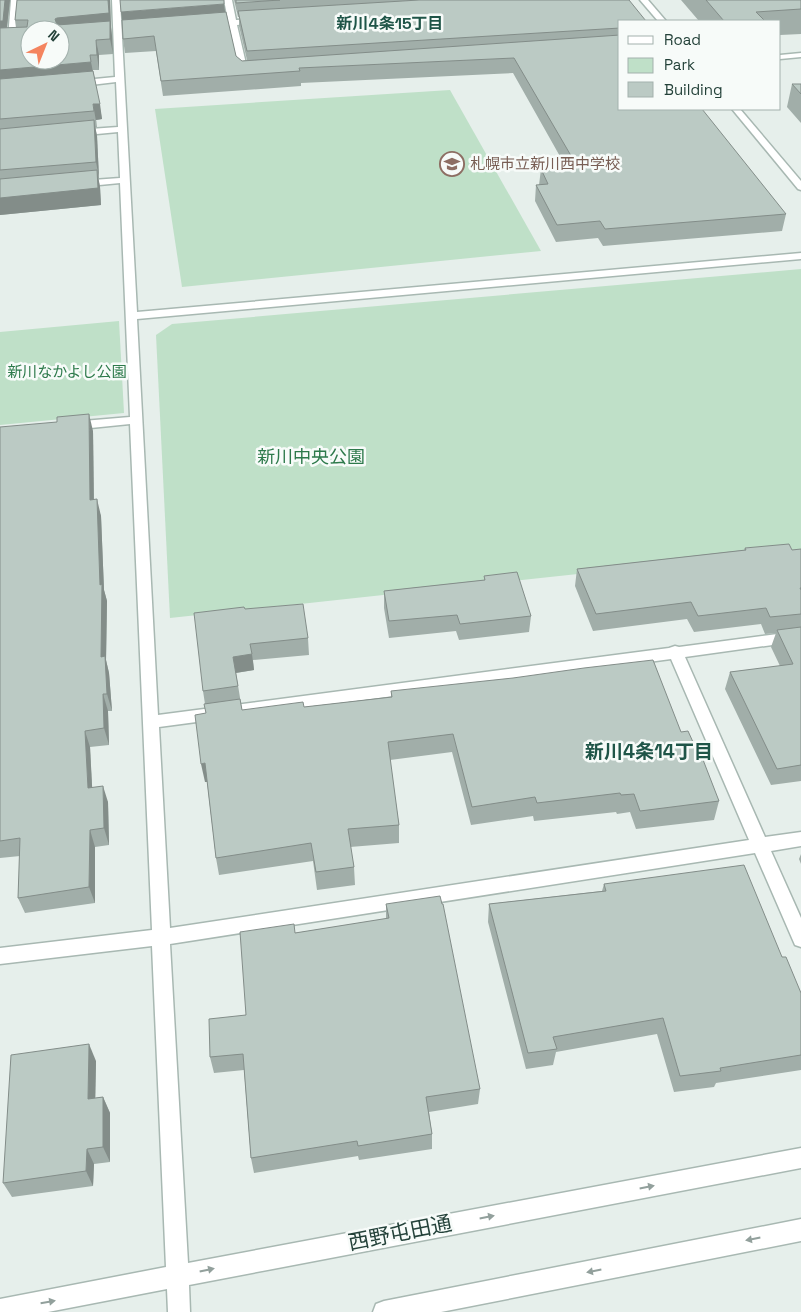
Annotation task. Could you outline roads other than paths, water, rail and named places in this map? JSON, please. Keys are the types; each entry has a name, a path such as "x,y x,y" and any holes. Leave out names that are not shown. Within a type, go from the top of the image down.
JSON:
{"street":[{"path":"12,40 15,0"},
{"path":"116,0 179,1312"},
{"path":"228,0 243,71 263,70"},
{"path":"644,0 661,20"},
{"path":"194,25 272,20"},
{"path":"0,40 20,39"},
{"path":"781,57 801,55"},
{"path":"65,84 120,79"},
{"path":"737,110 801,187"},
{"path":"66,134 122,129"},
{"path":"67,185 125,180"},
{"path":"131,316 801,256"},
{"path":"58,427 136,420"},
{"path":"151,722 675,651 801,636"},
{"path":"675,651 801,939"},
{"path":"0,956 161,937 801,839"},
{"name":"西野屯田通","path":"0,1310 801,1158"},
{"path":"384,1312 801,1230"}],"place":[{"name":"札幌市立新川西中学校","path":"452,164"}],"district":[{"name":"新川4条15丁目","path":"390,23"},
{"name":"新川4条14丁目","path":"649,751"}],"park label":[{"name":"新川なかよし公園","path":"67,372"},
{"name":"新川中央公園","path":"311,457"}]}
